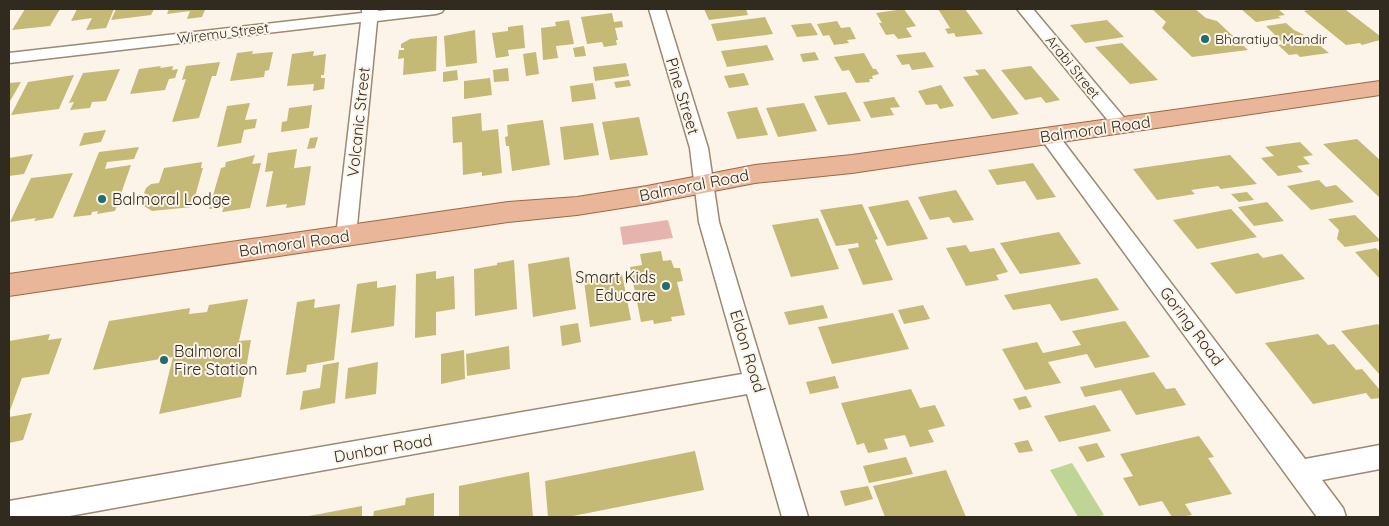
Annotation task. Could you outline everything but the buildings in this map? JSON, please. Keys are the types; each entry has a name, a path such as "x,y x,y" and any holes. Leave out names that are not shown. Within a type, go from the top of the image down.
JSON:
{"main road":[{"name":"Balmoral Road","path":"9,286 508,212 576,206 755,174 852,164 1380,88"}],"street":[{"name":"Wiremu Street","path":"9,58 369,12 436,9"},
{"name":"Pine Street","path":"657,9 699,148 703,184"},
{"name":"Arabi Street","path":"1025,9 1121,125"},
{"name":"Volcanic Street","path":"346,236 369,12"},
{"name":"Goring Road","path":"1049,136 1334,517"},
{"name":"Eldon Road","path":"703,184 709,222 795,517"},
{"name":"Dunbar Road","path":"9,514 757,382"},
{"path":"1300,472 1380,457"}],"shaded area":[{"path":"668,220 673,238 623,245 620,227"},
{"path":"1072,463 1104,515 1078,517 1050,470"}],"place":[{"name":"Bharatiya Mandir","path":"1205,39"},
{"name":"Balmoral Lodge","path":"102,199"},
{"name":"Smart Kids Educare","path":"666,286"},
{"name":"Balmoral Fire Station","path":"164,360"}]}
